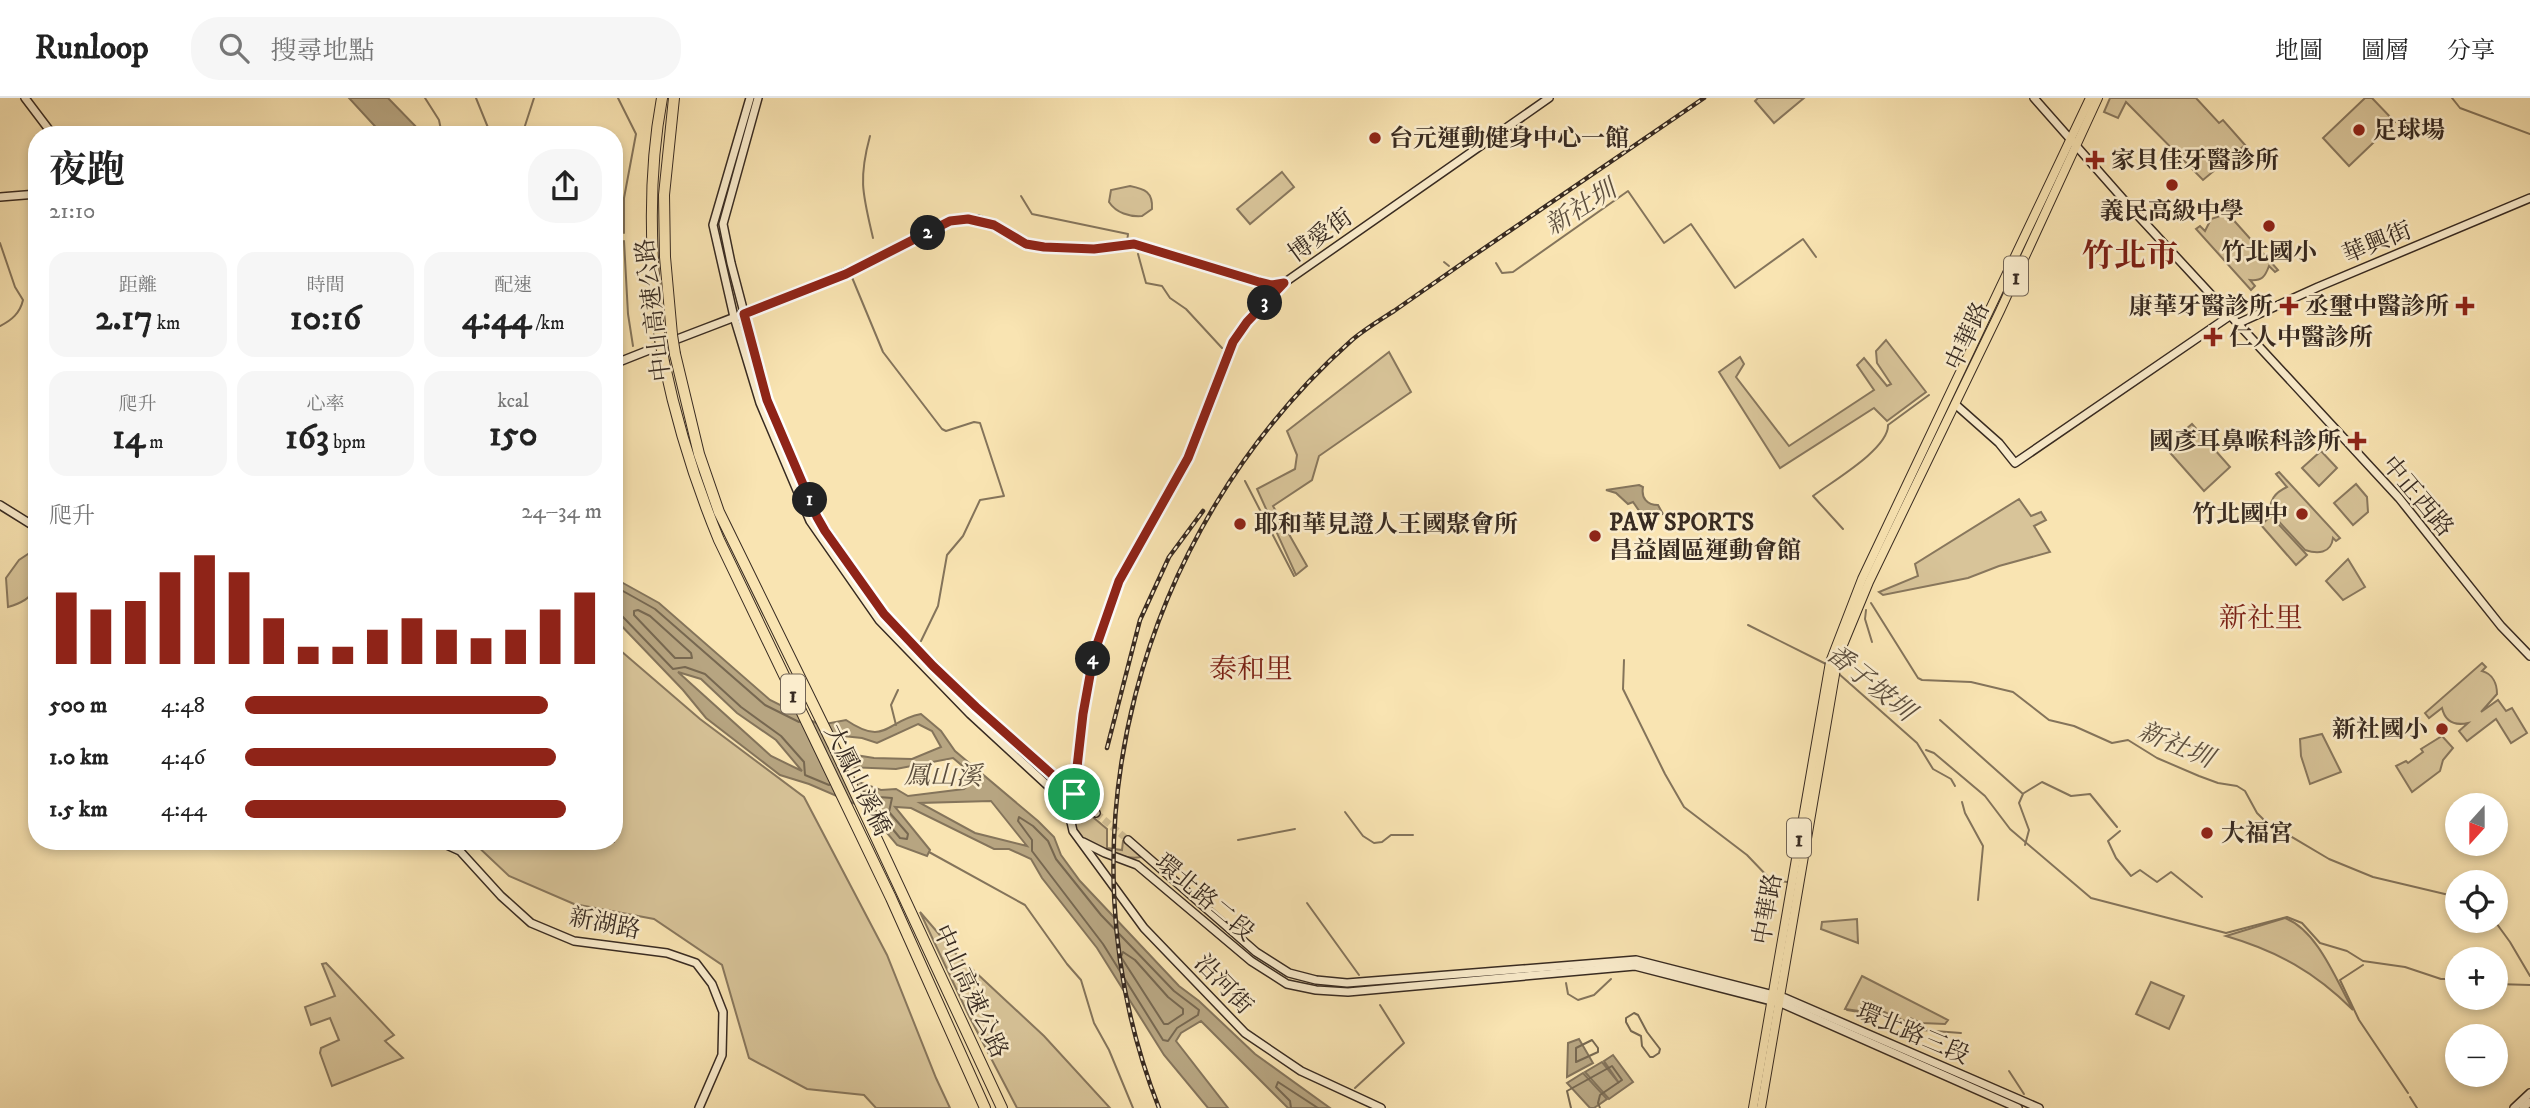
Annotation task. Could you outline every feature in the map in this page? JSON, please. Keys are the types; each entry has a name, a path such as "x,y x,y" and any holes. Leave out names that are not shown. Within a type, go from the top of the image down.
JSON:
{"highway":[{"name":"中山高速公路","path":"662,98 656,128 651,245 664,362 677,421 698,489"},
{"name":"中山高速公路","path":"674,98 664,195 665,257 672,335 699,454 719,512"},
{"name":"大鳳山溪橋","path":"698,489 719,540 891,898"},
{"name":"大鳳山溪橋","path":"719,512 902,891"},
{"name":"中山高速公路","path":"902,891 1002,1108"},
{"name":"中山高速公路","path":"891,898 985,1108"}],"main road":[{"name":"中華路","path":"1863,586 1955,404 2073,143 2090,98"},
{"name":"中華路","path":"1761,1108 1776,999 1833,664 1863,586 2073,143 2098,98"},
{"name":"中華路","path":"1753,1108 1776,999"}],"street":[{"path":"25,98 46,126"},
{"path":"750,98 713,225 734,317 760,403 810,521 879,620 970,714 1072,808"},
{"path":"758,98 723,224 767,400 817,517 884,614 933,666 1096,813"},
{"name":"博愛街","path":"623,360 846,274 950,221 968,219 994,225 1026,244 1044,247 1094,249 1134,244 1259,282 1272,285 1284,283 1549,98"},
{"name":"中正西路","path":"2034,98 2399,498 2498,624 2530,656"},
{"path":"0,197 28,195"},
{"name":"華興街","path":"2239,323 2530,198"},
{"path":"1079,840 1071,822 1083,714 1094,653 1109,608 1119,581 1188,458 1233,342 1247,322 1284,283"},
{"path":"1955,404 1999,443 2015,463 2231,315"},
{"path":"0,505 28,522"},
{"name":"環北路二段","path":"1079,840 1137,865 1251,961 1287,984 1316,990 1348,992 1635,966 1776,999"},
{"name":"沿河街","path":"1079,840 1144,928 1245,1033 1301,1071 1381,1108"},
{"name":"環北路二段","path":"1128,840 1256,952 1289,973 1347,983 1636,960 1776,999"},
{"name":"新湖路","path":"458,850 531,923 574,941 667,953 696,963 712,984 723,1012 722,1055 699,1108"},
{"name":"環北路三段","path":"1776,999 2018,1108"},
{"name":"環北路三段","path":"1776,999 2039,1108"},
{"path":"2514,1108 2530,1093"},
{"path":"2524,1108 2530,1102"}],"shaded area":[{"path":"1758,98 1804,98 1774,123 1755,101"},
{"path":"2110,98 2196,98 2219,123 2223,120 2245,145 2203,180 2126,102 2118,118 2104,112"},
{"name":"足球場","path":"2365,98 2372,98 2395,122 2349,166 2323,138"},
{"path":"1282,172 1294,187 1250,224 1237,209"},
{"path":"1130,186 1144,190 1151,199 1152,209 1142,216 1124,214 1109,202 1111,190"},
{"path":"2221,206 2278,270 2275,272 2269,266 2263,278 2250,280 2255,286 2251,290 2196,229 2200,226 2205,231 2211,219 2223,215 2218,209"},
{"path":"1886,340 1926,392 1887,421 1874,408 1780,468 1719,372 1740,357 1744,364 1736,377 1789,446 1874,390 1857,365 1864,358 1887,386 1891,384 1877,363 1876,351"},
{"path":"1389,352 1411,392 1319,456 1312,480 1273,506 1307,566 1296,575 1257,489 1295,469 1297,455 1287,431"},
{"path":"2192,424 2230,467 2204,491 2165,447"},
{"path":"2321,451 2337,468 2319,486 2302,468"},
{"path":"2279,472 2340,538 2336,541 2333,538 2326,550 2305,550 2272,514 2271,505 2274,498 2279,491 2287,487 2276,474"},
{"path":"2356,484 2367,497 2368,512 2353,525 2334,503"},
{"path":"2019,499 2031,516 2041,512 2046,520 2034,526 2050,552 1968,578 1883,595 1879,592 1918,576 1915,564"},
{"path":"2271,516 2307,555 2296,565 2261,525"},
{"path":"28,554 28,598 8,607 6,578 19,560"},
{"path":"2348,559 2365,587 2343,600 2326,581"},
{"path":"623,653 700,719 804,797 887,955 950,1108 876,1108 864,1095 807,1089 749,1058 722,965 654,919 574,904 509,876 481,850 623,850"},
{"path":"2482,663 2486,667 2482,671 2494,680 2497,694 2481,712 2498,700 2506,711 2512,708 2527,733 2511,743 2496,719 2467,741 2459,731 2468,723 2458,724 2451,721 2442,708 2429,718 2425,713"},
{"path":"2322,734 2341,772 2310,784 2301,756 2300,739"},
{"path":"2442,736 2453,748 2443,760 2440,771 2412,792 2396,766 2406,761 2408,763 2423,752 2421,749"},
{"path":"1075,802 1107,829 1107,848 1122,850 1123,841 1141,857 1116,854 1080,836 1074,824"},
{"path":"920,912 957,955 1044,1036 1110,1108 1017,1108 969,1016"},
{"path":"2285,918 2297,924 2317,945 2353,1010 2294,964 2226,936"},
{"path":"1857,919 1858,943 1821,929 1822,922"},
{"path":"326,963 394,1035 385,1041 403,1058 332,1086 320,1053 321,1048 339,1040 330,1018 311,1025 305,1007 335,996 322,964"},
{"path":"1862,976 1948,1020 1945,1024 1921,1023 1910,1018 1907,1022 1871,1006 1859,1011 1845,1009"},
{"path":"2151,982 2184,996 2169,1029 2136,1014"}],"water":[{"path":"349,98 388,98 415,126 375,126"},
{"path":"1639,485 1643,487 1646,500 1658,505 1663,514 1642,515 1633,502 1628,504 1616,493 1606,490"},
{"name":"鳳山溪","path":"623,583 659,603 770,700 820,725 846,720 859,728 878,732 921,714 941,731 955,751 1054,837 1061,855 1080,881 1179,986 1199,1001 1255,1054 1330,1108 1288,1108 1201,1021 1181,1033 1176,1041 1228,1108 1208,1108 1164,1055 1097,948 1042,878 1031,859 1009,849 994,849 911,808 895,807 930,850 927,856 897,845 867,809 809,784 780,775 706,718 623,627","holes":["678,672 701,679 737,713 776,740 802,771 771,756","918,724 932,731 941,747 912,759 874,758 843,753 833,735 862,738 877,743","953,758 977,778 964,789 908,796 896,789 881,790 856,781 848,767 896,769","991,801 1027,846 975,833 920,803"]},
{"path":"1579,1039 1593,1063 1567,1077 1568,1043"},
{"path":"1613,1055 1633,1082 1609,1099 1585,1072 1602,1062 1619,1083 1604,1061"},
{"path":"1583,1073 1607,1099 1594,1108 1590,1108 1567,1083"}],"waterway":[{"path":"425,98 440,126"},
{"path":"476,98 487,126"},
{"path":"525,126 534,98"},
{"path":"618,98 636,134 624,198 624,233"},
{"path":"2452,98 2460,108 2530,134"},
{"path":"870,136 864,164 863,187 873,238"},
{"name":"新社圳","path":"1496,263 1502,273 1513,272 1628,191 1664,243 1691,224 1735,288 1803,239 1816,257"},
{"name":"番子坡圳","path":"1021,196 1032,214 1128,234 1127,242"},
{"path":"624,241 628,314 633,346"},
{"path":"0,243 15,287 23,300 15,316 0,326"},
{"name":"番子坡圳","path":"1138,254 1146,283 1162,286 1170,298 1186,309 1222,348"},
{"name":"新社圳","path":"1444,262 1449,266"},
{"path":"851,275 883,352 942,429 946,431 974,422 980,423 1004,496 980,500 963,536 947,555 938,606 921,641"},
{"name":"新社圳","path":"1843,529 1813,496 1869,454 1886,434 1888,425 1929,395"},
{"name":"番子坡圳","path":"1245,481 1294,576"},
{"name":"番子坡圳","path":"1643,549 1645,555"},
{"name":"新社圳","path":"1871,603 1918,678 1971,682 2013,692 2049,720 2074,726 2112,743 2128,740 2157,758 2199,776 2237,786 2245,791 2257,813 2265,821 2329,859 2373,877 2445,894"},
{"path":"1866,610 1865,619 1872,642"},
{"name":"番子坡圳","path":"1748,625 1826,664"},
{"path":"1624,660 1623,689 1684,807 1747,855 1770,879 1787,882"},
{"name":"番子坡圳","path":"1839,674 1917,743 1933,769 1951,779 1955,786"},
{"path":"896,725 891,705 898,690"},
{"path":"1940,720 2023,794 2019,803 2029,830 2025,845"},
{"name":"新社圳","path":"1926,750 1934,753 1985,796 2010,829 2091,898 2226,933 2287,917 2302,923 2320,943 2347,951 2363,961 2405,967 2445,979"},
{"path":"2024,793 2042,782 2071,796 2090,794 2117,827"},
{"name":"番子坡圳","path":"1962,802 1983,846 1978,900"},
{"path":"1345,812 1363,836 1374,843 1382,842 1391,835 1413,835"},
{"path":"1238,840 1295,829"},
{"path":"2120,831 2108,841 2116,858 2131,876 2140,870 2157,882 2171,872 2202,897"},
{"path":"929,852 1025,905 1081,980 1094,1023 1109,1050 1133,1108"},
{"path":"1307,903 1359,975"},
{"name":"新社圳","path":"2503,933 2530,976"},
{"path":"2363,965 2340,980 2359,1020 2408,1093"},
{"path":"1566,983 1568,994 1578,1000 1594,995 1611,979"},
{"name":"新社圳","path":"2508,984 2530,985"},
{"path":"1355,1088 1404,1043 1380,1005"},
{"path":"1847,1010 1859,1012 1871,1007 1921,1030 1961,1033"},
{"name":"番子坡圳","path":"2009,1071 2024,1094"},
{"path":"2410,1097 2417,1108"}],"tunnel":[{"path":"1096,813 1128,840"}],"railway":[{"path":"1159,1108 1128,1006 1114,901 1117,797 1135,694 1169,596 1217,502 1278,417 1352,340 1704,98"},
{"path":"1107,748 1140,620 1169,557 1203,511"}],"place":[{"name":"足球場","path":"2359,130"},
{"name":"台元運動健身中心一館","path":"1375,138"},
{"name":"家貝佳牙醫診所","path":"2095,160"},
{"name":"義民高級中學","path":"2172,185"},
{"name":"竹北國小","path":"2269,226"},
{"name":"康華牙醫診所","path":"2289,306"},
{"name":"丞璽中醫診所","path":"2465,306"},
{"name":"仁人中醫診所","path":"2213,337"},
{"name":"國彥耳鼻喉科診所","path":"2357,441"},
{"name":"竹北國中","path":"2302,514"},
{"name":"耶和華見證人王國聚會所","path":"1240,524"},
{"name":"PAW SPORTS 昌益園區運動會館","path":"1595,536"},
{"name":"新社國小","path":"2442,729"},
{"name":"大福宮","path":"2207,833"}],"district":[{"name":"竹北市","path":"2130,255"},
{"name":"新社里","path":"2261,617"},
{"name":"泰和里","path":"1251,668"}],"route":[{"path":"977,219 994,225 1026,244 1044,247 1094,249 1134,244 1259,282 1272,285 1284,283 1247,322 1233,342 1188,458 1119,581 1094,653 1083,714 1074,794 933,666 884,614 825,531 767,400 744,314 846,274 950,221 977,219"}]}
